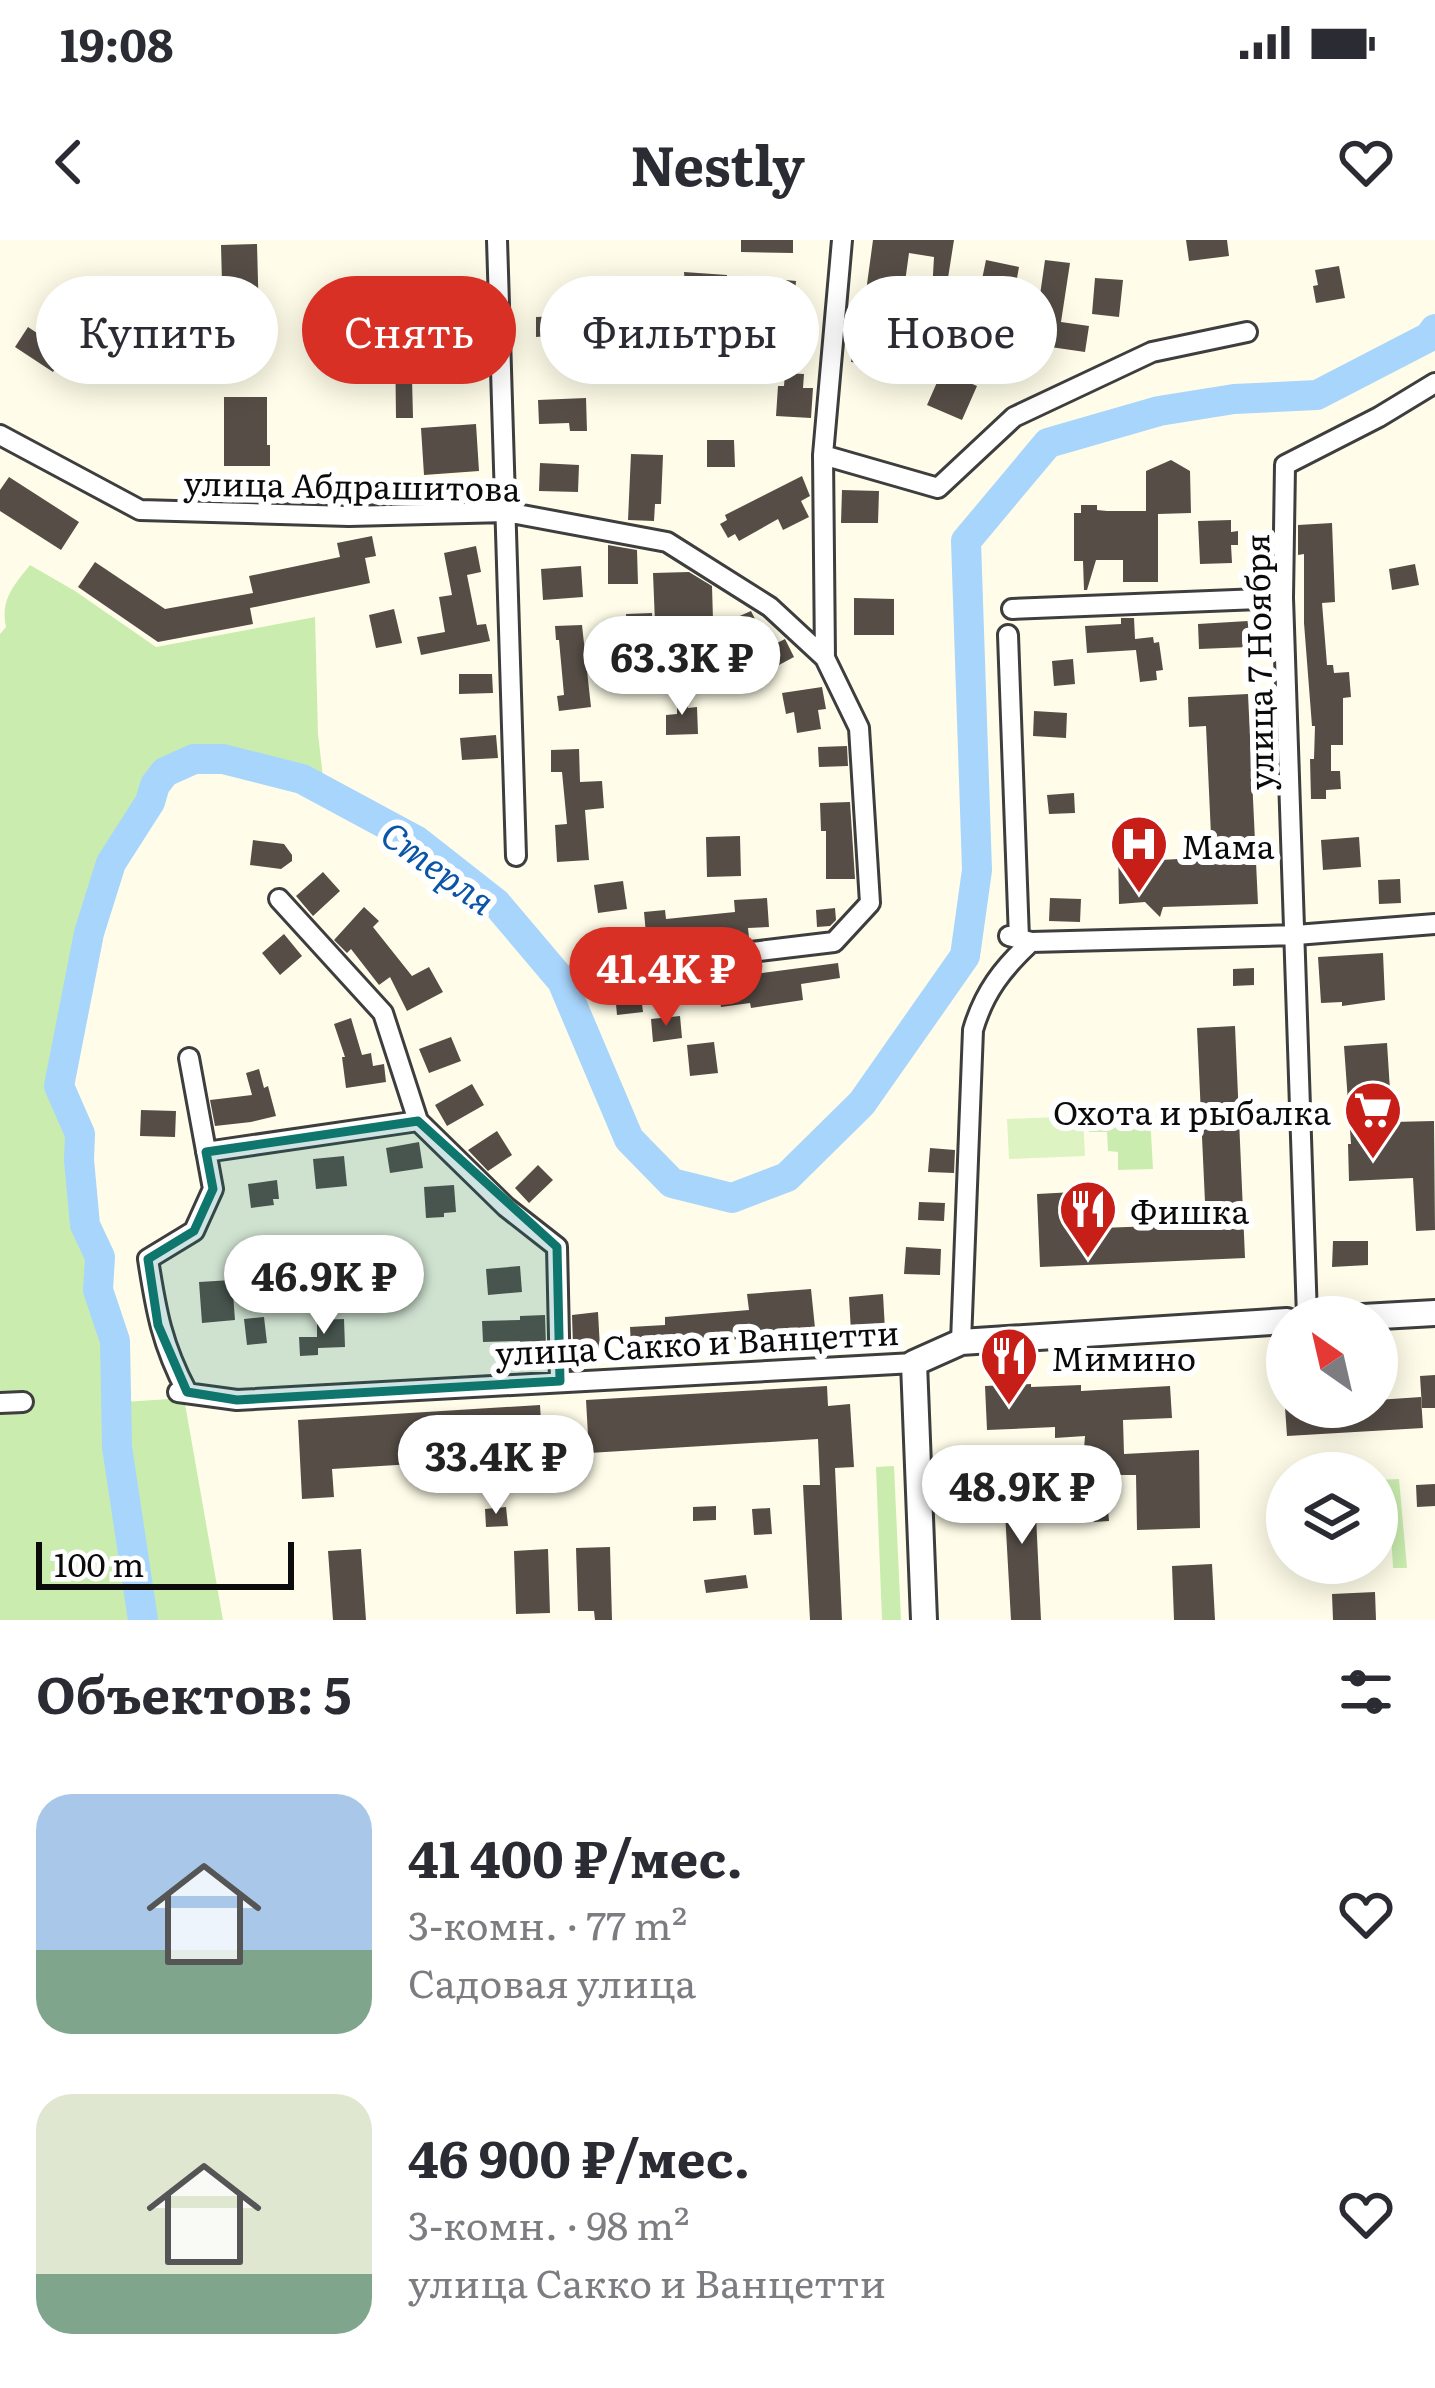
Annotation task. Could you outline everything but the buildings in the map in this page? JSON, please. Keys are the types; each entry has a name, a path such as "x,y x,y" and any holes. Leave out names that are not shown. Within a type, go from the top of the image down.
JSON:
{"street":[{"path":"497,240 516,856"},
{"path":"602,970 834,942 870,904 859,728 825,658 823,455 842,240"},
{"path":"823,455 938,488 1014,417 1152,352 1247,332"},
{"name":"улица 7 Ноября","path":"1306,1296 1283,598 1285,465 1435,383"},
{"name":"улица Абдрашитова","path":"0,435 140,510 350,516 506,512 667,542 770,607 825,658"},
{"path":"1012,609 1283,598"},
{"path":"961,1342 973,1030 979,1010 1020,939 1008,635"},
{"path":"279,899 382,1013 418,1121 506,1207 557,1247 560,1381"},
{"path":"1020,939 1296,935 1435,924"},
{"path":"189,1058 206,1152 418,1121"},
{"name":"улица Сакко и Ванцетти","path":"206,1152 213,1189 194,1232 148,1259 158,1325 182,1392 237,1400 914,1364 961,1342 1266,1322"},
{"path":"1398,1315 1435,1313"},
{"path":"914,1364 924,1620"},
{"path":"0,1403 23,1402"}],"highlighted area":[{"path":"418,1121 557,1247 560,1381 237,1400 187,1392 158,1325 148,1259 194,1231 213,1189 206,1152"}],"green space":[{"path":"30,565 156,647 315,617 323,777 225,750 187,751 153,771 139,804 102,858 85,910 57,1061 48,1086 70,1133 72,1224 89,1258 90,1288 106,1343 110,1449 134,1620 0,1620 0,634 6,627 10,593"},
{"path":"1150,1115 1153,1169 1118,1170 1118,1152 1108,1151 1107,1132 1089,1132 1088,1117"},
{"path":"1083,1116 1085,1156 1009,1159 1007,1119"},
{"path":"184,1398 223,1620 152,1620 124,1402"},
{"path":"894,1466 901,1620 882,1620 876,1467"},
{"path":"1399,1479 1407,1568 1398,1568"}],"waterway":[{"name":"Стерля","path":"143,1620 117,1447 115,1341 98,1290 100,1257 85,1225 80,1134 59,1086 89,933 111,863 165,772 194,759 223,759 302,779 417,841 496,903 562,981 629,1139 672,1183 732,1198 787,1177 862,1103 965,956 977,870 966,541 1048,443 1159,411 1234,399 1317,395 1429,337 1435,329"}],"place":[{"name":"Мама","path":"1139,895"},
{"name":"Охота и рыбалка","path":"1373,1161"},
{"name":"Фишка","path":"1088,1260"},
{"name":"Мимино","path":"1009,1407"}]}
